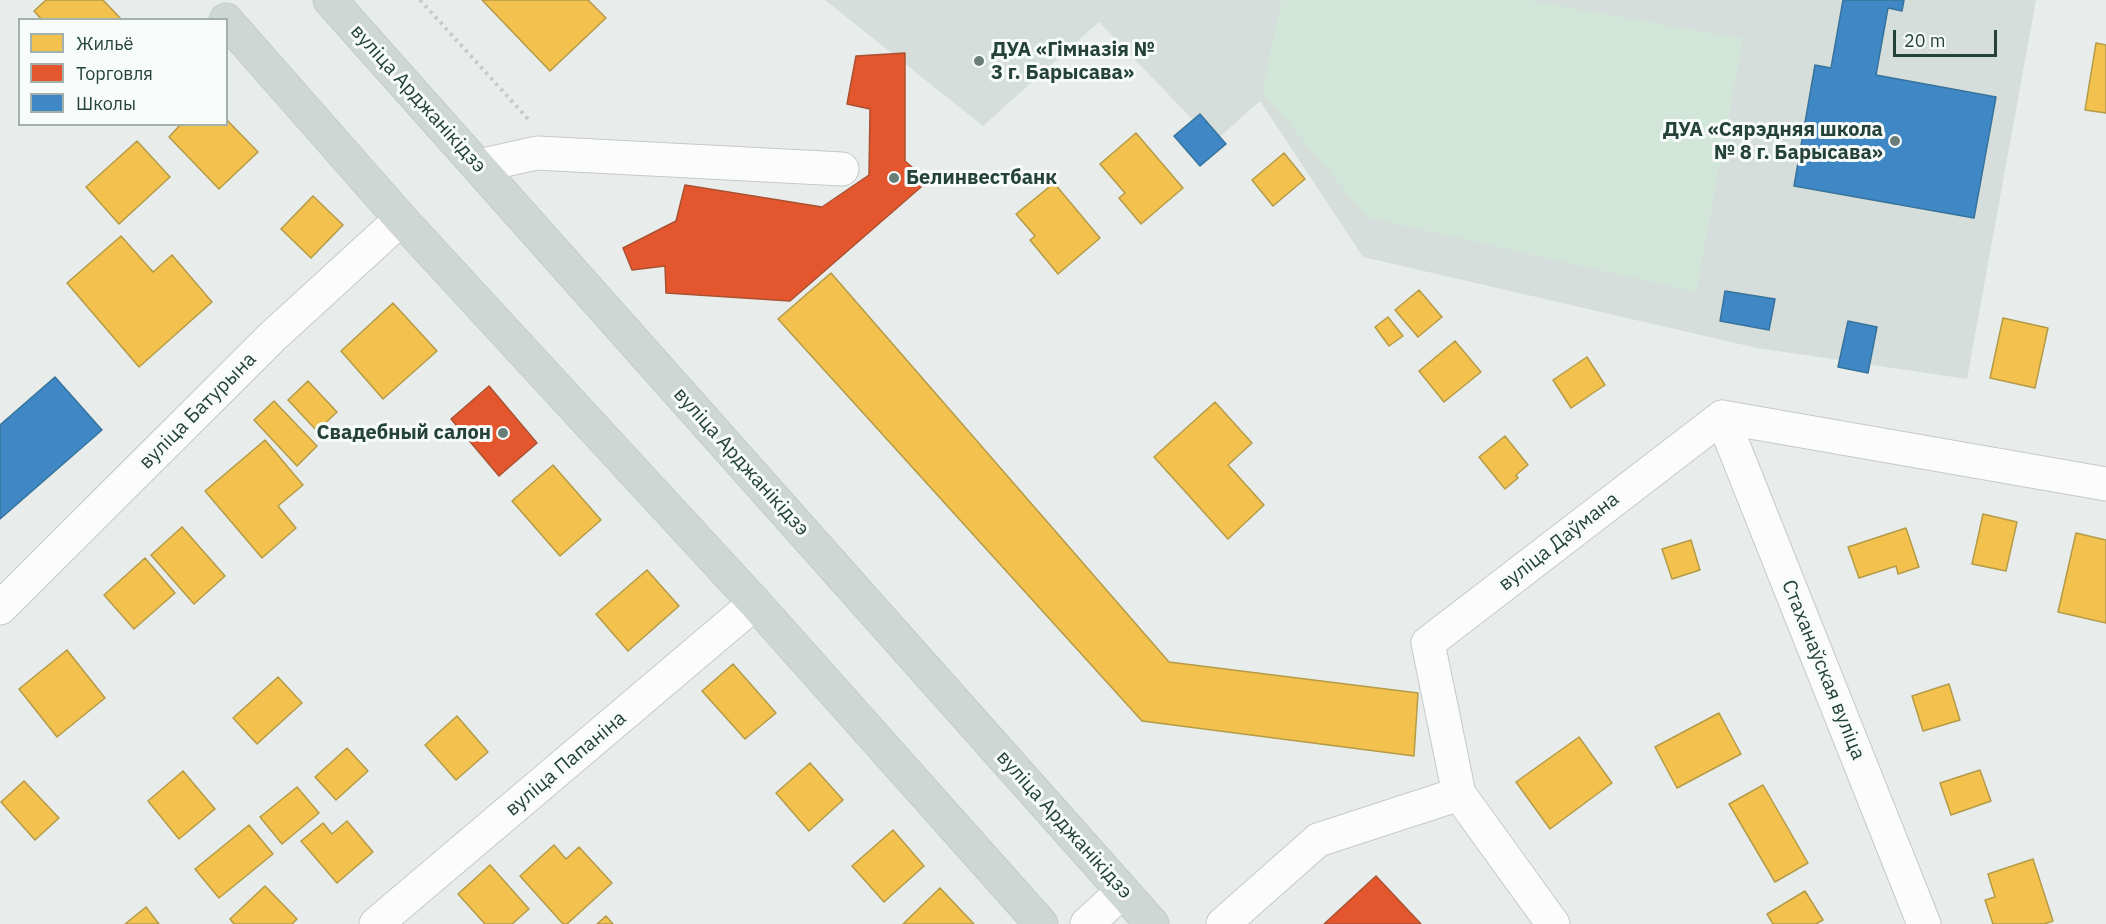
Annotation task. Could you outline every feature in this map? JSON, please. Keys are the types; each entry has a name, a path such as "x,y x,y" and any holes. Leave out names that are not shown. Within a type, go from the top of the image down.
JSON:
{"main road":[{"path":"209,0 224,18"},
{"name":"вуліца Арджанікідзэ","path":"330,0 1152,924"},
{"path":"228,22 401,219 755,603 1041,924"}],"street":[{"path":"478,166 537,153 560,153 842,169"},
{"name":"вуліца Батурына","path":"0,608 272,337 401,219"},
{"path":"1722,417 2106,484"},
{"name":"вуліца Даўмана","path":"1459,794 1428,643 1722,417"},
{"name":"Стаханаўская вуліца","path":"1722,417 1924,924"},
{"name":"вуліца Папаніна","path":"376,924 755,603"},
{"path":"1223,924 1318,840 1459,794 1553,924"},
{"path":"1087,924 1122,892"}],"path":[{"path":"420,0 560,153"}],"shaded area":[{"path":"825,0 2036,0 1967,379 1757,348 1363,257 1260,101 1214,142 1099,22 983,126"}],"green space":[{"path":"1282,0 1527,0 1743,39 1696,292 1367,217 1262,91"}],"building: Жильё":[{"path":"46,0 103,0 120,18 40,18 34,11"},
{"path":"482,0 588,0 606,18 550,71"},
{"path":"2096,43 2106,45 2106,113 2085,110"},
{"path":"228,121 258,152 219,189 169,137 179,126 228,126"},
{"path":"1136,133 1183,188 1141,224 1119,198 1125,193 1100,164"},
{"path":"137,141 170,177 119,224 86,187"},
{"path":"1284,153 1305,179 1273,206 1252,180"},
{"path":"1054,183 1100,238 1058,274 1030,240 1035,236 1016,214"},
{"path":"313,196 343,225 311,258 281,229"},
{"path":"121,236 153,272 172,255 212,302 139,367 67,283"},
{"path":"831,273 1169,662 1418,693 1414,756 1142,721 778,319"},
{"path":"1419,290 1442,317 1418,337 1395,310"},
{"path":"393,303 437,351 383,399 341,351"},
{"path":"1388,317 1403,336 1389,346 1375,327"},
{"path":"2003,318 2048,328 2035,388 1990,378"},
{"path":"1455,341 1481,372 1444,402 1419,371"},
{"path":"1587,357 1605,385 1571,408 1553,380"},
{"path":"308,381 337,412 317,431 288,400"},
{"path":"274,401 317,446 297,466 254,420"},
{"path":"1215,402 1252,443 1228,465 1264,505 1228,539 1154,457"},
{"path":"1505,436 1528,465 1505,489 1479,457"},
{"path":"265,440 303,485 278,506 296,528 262,558 205,491"},
{"path":"553,465 601,520 560,556 512,501"},
{"path":"1983,514 2017,522 2006,571 1972,564"},
{"path":"182,527 225,576 194,604 151,555"},
{"path":"1906,528 1919,567 1898,574 1896,566 1859,578 1848,547"},
{"path":"2076,533 2106,540 2106,623 2058,612"},
{"path":"1691,540 1700,570 1672,579 1662,549"},
{"path":"145,558 175,593 134,629 104,595"},
{"path":"647,570 679,606 628,651 596,614"},
{"path":"67,650 105,698 57,737 19,689"},
{"path":"733,664 776,713 745,739 702,691"},
{"path":"278,677 302,703 257,744 233,718"},
{"path":"1949,684 1960,720 1923,731 1912,696"},
{"path":"1719,713 1741,754 1677,788 1655,747"},
{"path":"457,716 488,752 456,780 425,745"},
{"path":"1579,737 1612,783 1550,829 1516,782"},
{"path":"347,748 368,771 336,800 315,777"},
{"path":"810,763 843,800 809,831 776,793"},
{"path":"1980,770 1991,801 1951,815 1940,783"},
{"path":"183,771 215,809 179,839 148,801"},
{"path":"24,781 59,818 35,840 1,802"},
{"path":"1763,785 1808,863 1775,882 1729,804"},
{"path":"297,787 319,813 282,844 260,817"},
{"path":"347,821 373,852 337,883 301,841 323,823 332,834"},
{"path":"249,825 273,854 219,898 195,869"},
{"path":"893,830 924,866 884,902 852,866"},
{"path":"554,845 566,859 579,847 612,883 567,924 563,924 520,876"},
{"path":"2033,859 2053,921 2044,924 1993,924 1985,900 1995,897 1988,874"},
{"path":"490,865 529,909 512,924 485,924 458,894"},
{"path":"265,886 297,919 292,924 234,924 230,919"},
{"path":"940,888 974,924 903,924"},
{"path":"1805,891 1823,920 1816,924 1773,924 1767,914"},
{"path":"146,907 159,924 125,924"},
{"path":"606,916 613,924 597,924"}],"building: Торговля":[{"name":"Белинвестбанк","path":"905,53 905,161 928,181 790,301 666,293 665,266 632,270 623,248 676,221 685,185 822,207 869,175 870,109 847,104 856,56"},
{"path":"489,386 537,443 499,476 451,419"},
{"path":"1376,876 1421,924 1324,924"}],"building: Школы":[{"name":"ДУА «Сярэдняя школа № 8 г. Барысава»","path":"1843,0 1904,0 1902,11 1888,8 1876,75 1996,97 1974,218 1794,186 1815,65 1831,68"},
{"path":"1200,114 1226,144 1200,166 1174,136"},
{"path":"1725,291 1775,299 1769,330 1720,321"},
{"path":"1848,321 1877,327 1868,373 1838,367"},
{"path":"55,377 102,430 0,519 0,425"}],"place":[{"name":"ДУА «Гімназія № 3 г. Барысава»","path":"979,61"},
{"name":"ДУА «Сярэдняя школа № 8 г. Барысава»","path":"1895,141"},
{"name":"Белинвестбанк","path":"894,178"},
{"name":"Свадебный салон","path":"503,433"}]}
